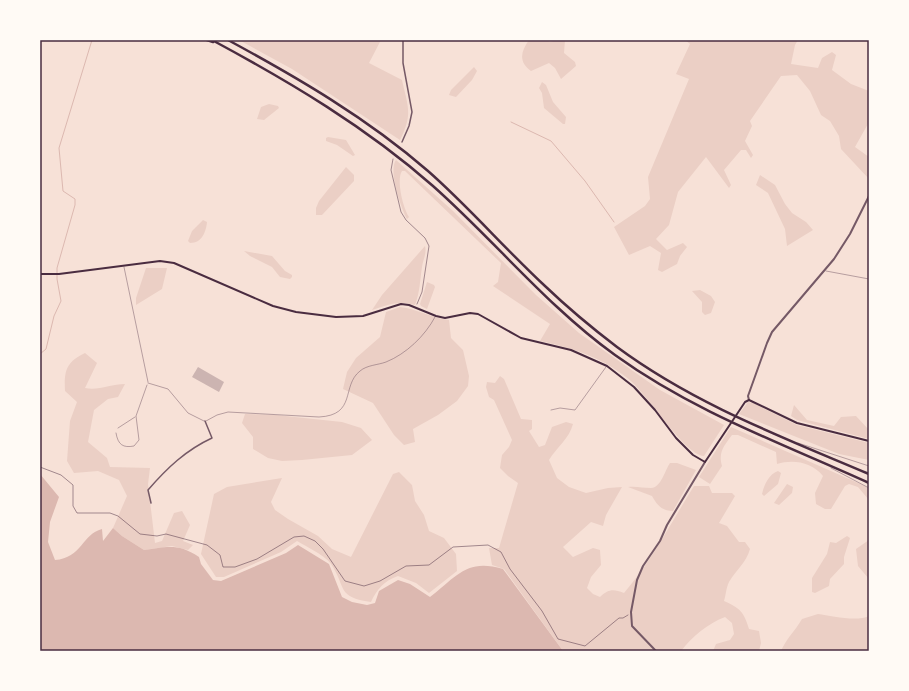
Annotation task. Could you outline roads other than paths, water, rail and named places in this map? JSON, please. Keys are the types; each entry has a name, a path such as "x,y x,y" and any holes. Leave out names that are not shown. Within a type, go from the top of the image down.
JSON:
{"highway":[{"path":"207,40 226,48"},
{"path":"212,40 313,97 387,148 434,187 546,297 614,354 665,388 708,412 750,432 869,483"},
{"path":"228,40 292,75 336,103 406,152 456,197 560,300 619,348 670,383 754,425 869,474"}],"main road":[{"path":"40,274 59,274 160,261 174,263 273,306 296,312 350,317 363,316 401,304 416,307 436,316 445,318 470,313 478,314 522,338 571,350 607,366 634,387 656,410 676,438 693,455 705,462 744,402 749,400 797,423 869,441"}],"street":[{"path":"402,142 409,126 412,112 403,63 403,40"},
{"path":"749,400 748,396 772,332 826,271 850,234 869,196"},
{"path":"151,503 148,490 161,474 181,455 212,438 205,421"},
{"path":"656,651 632,626 631,613 637,580 643,566 660,541 667,525 705,462"}],"lane":[{"path":"116,433 117,440 126,448 134,446 139,440 136,416 148,383 124,266"},
{"path":"826,271 869,279"},
{"path":"148,383 168,389 188,413 195,418 205,421 217,415 228,412 319,417 332,415 342,408 355,377 360,371 396,358 411,346 436,316"},
{"path":"551,410 560,408 575,410 607,366"},
{"path":"118,428 136,416"},
{"path":"785,438 869,466"},
{"path":"818,460 869,488"}],"waterway":[{"path":"40,354 46,349 54,316 61,301 57,279 57,268 75,205 75,199 63,191 59,148 92,40"},
{"path":"511,122 551,141 585,181 614,222"}]}
